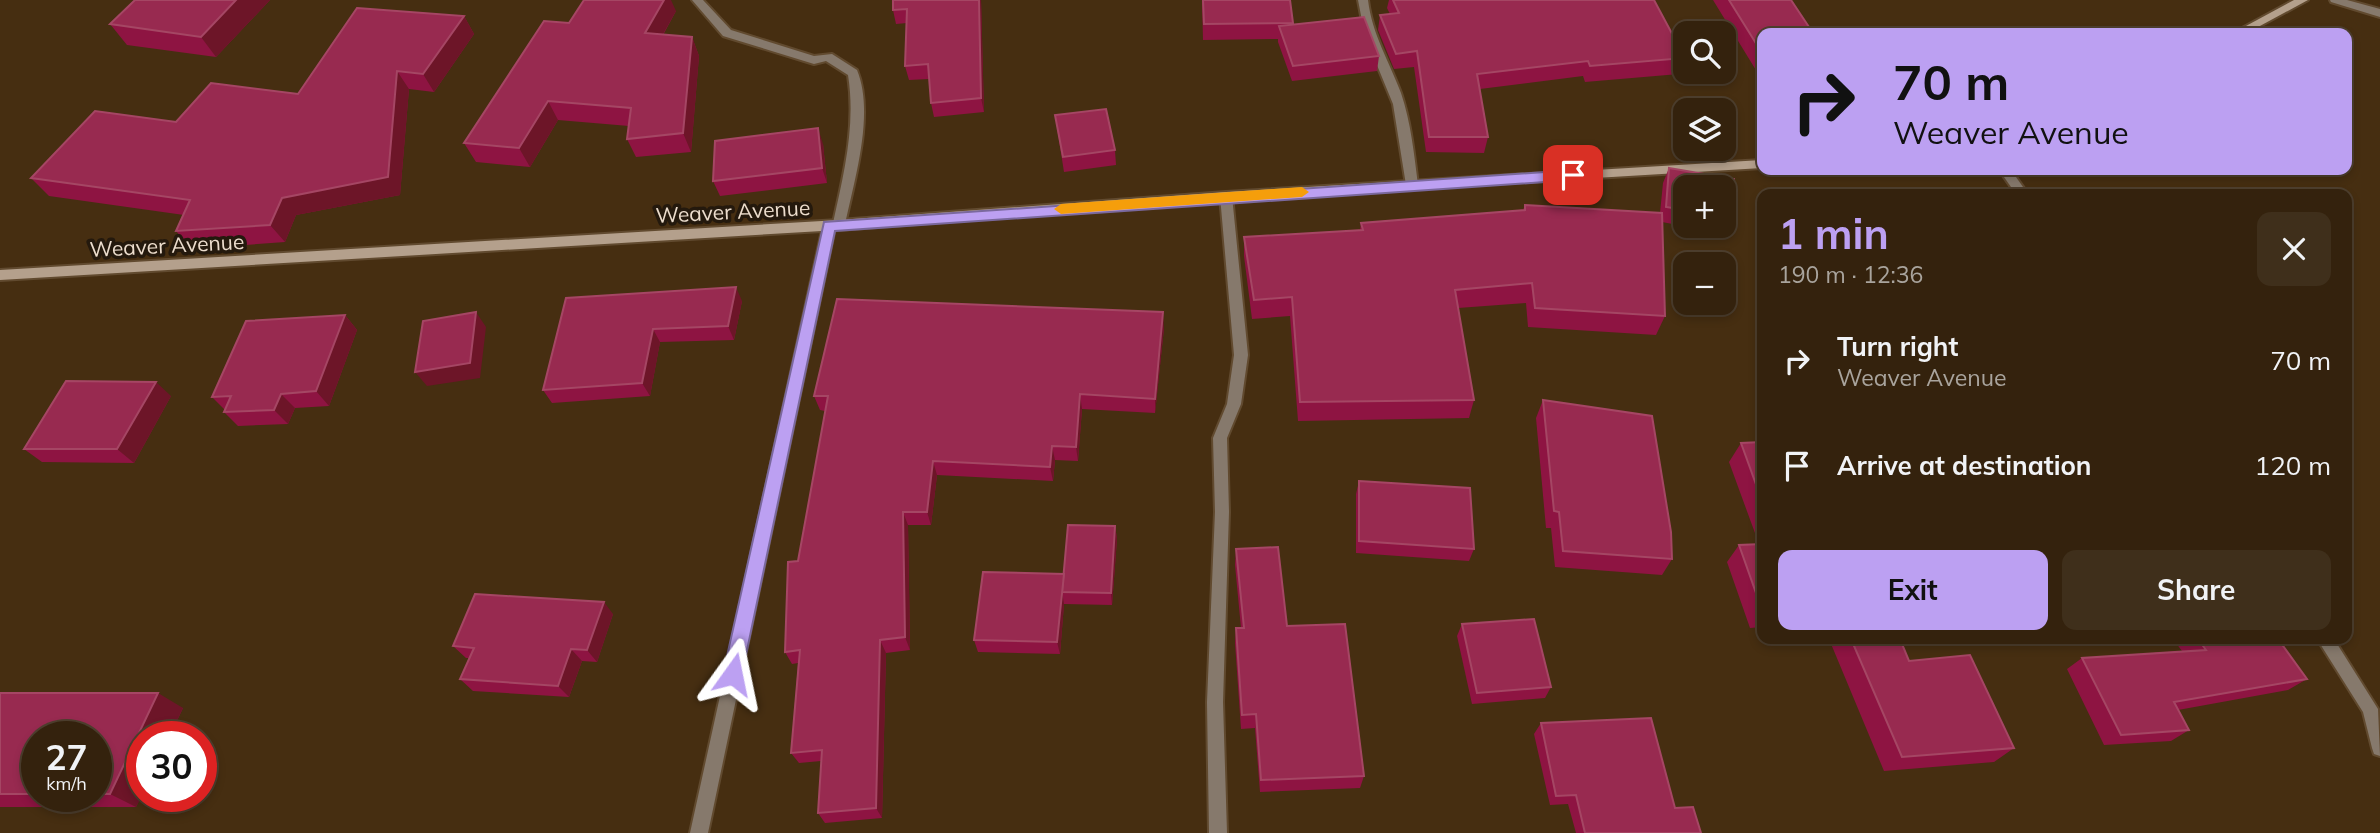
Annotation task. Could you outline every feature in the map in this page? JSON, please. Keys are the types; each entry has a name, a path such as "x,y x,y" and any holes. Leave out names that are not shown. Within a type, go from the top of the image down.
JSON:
{"street":[{"path":"697,0 727,33 814,60 828,57 853,73 858,94 856,135 699,833"},
{"path":"1363,0 1371,40 1395,91 1404,120 1412,185"},
{"path":"2249,28 2302,0"},
{"path":"2335,0 2380,13"},
{"name":"Weaver Avenue","path":"0,275 834,225 1226,196 1757,164"},
{"path":"1218,833 1215,702 1222,512 1220,438 1234,404 1241,355 1226,196"},
{"path":"2328,644 2370,709 2380,748"}],"building":[{"path":"135,0 236,0 201,37 110,24"},
{"path":"584,0 664,0 645,33 692,37 683,133 627,139 631,108 548,101 519,148 464,143 544,21 569,23"},
{"path":"893,0 979,0 981,98 931,103 928,64 905,66 907,9 893,10"},
{"path":"1203,0 1290,0 1293,23 1204,24"},
{"path":"1393,0 1654,0 1673,36 1673,59 1590,66 1588,61 1477,74 1488,137 1429,137 1417,51 1396,54 1380,15 1399,13"},
{"path":"1729,0 1791,0 1810,28 1757,28 1757,45"},
{"path":"357,8 464,16 423,74 397,71 388,177 282,198 270,225 176,231 190,200 31,178 95,111 176,122 211,83 298,94"},
{"path":"1364,17 1379,56 1293,66 1279,26"},
{"path":"1106,109 1115,150 1063,157 1055,115"},
{"path":"818,128 822,168 713,181 715,141"},
{"path":"1669,168 1710,175 1673,175 1673,208 1666,207"},
{"path":"1525,205 1662,213 1665,316 1535,308 1532,283 1455,290 1474,400 1300,402 1292,297 1254,300 1244,237 1363,230 1361,223 1525,210"},
{"path":"736,287 728,326 653,329 642,383 543,390 566,298"},
{"path":"837,299 1163,312 1155,399 1080,394 1076,447 1052,446 1050,467 933,461 927,512 903,512 905,637 880,640 876,808 818,813 822,750 791,753 800,650 785,652 788,562 798,561 828,396 814,396"},
{"path":"476,312 470,363 415,372 423,321"},
{"path":"345,315 316,391 281,394 274,410 224,412 231,396 212,397 246,321"},
{"path":"66,381 156,382 117,449 24,449"},
{"path":"1543,400 1652,416 1671,532 1672,559 1563,551 1559,512 1554,511"},
{"path":"1757,442 1757,487 1741,443"},
{"path":"1359,481 1470,488 1474,549 1359,541"},
{"path":"1068,525 1115,526 1111,593 1062,592"},
{"path":"1757,544 1757,596 1739,545"},
{"path":"1278,547 1287,626 1345,624 1364,776 1261,780 1256,714 1242,715 1236,628 1244,628 1236,549"},
{"path":"983,572 1064,574 1057,642 974,640"},
{"path":"475,594 604,602 587,650 571,649 558,686 460,679 474,648 453,646"},
{"path":"1534,619 1551,687 1477,693 1462,624"},
{"path":"1853,644 1902,644 1909,661 1970,655 2014,748 1902,757"},
{"path":"2202,644 2282,644 2307,679 2174,702 2189,730 2121,735 2082,658 2206,650"},
{"path":"0,693 158,693 145,721 126,721 126,760 112,790 112,721 21,721 21,794 0,794"},
{"path":"1651,718 1675,808 1693,807 1701,833 1585,833 1576,795 1556,796 1541,723"}],"slow traffic":[{"path":"1061,209 1302,192"}],"route":[{"path":"733,674 829,226 1226,196 1573,175"}]}
